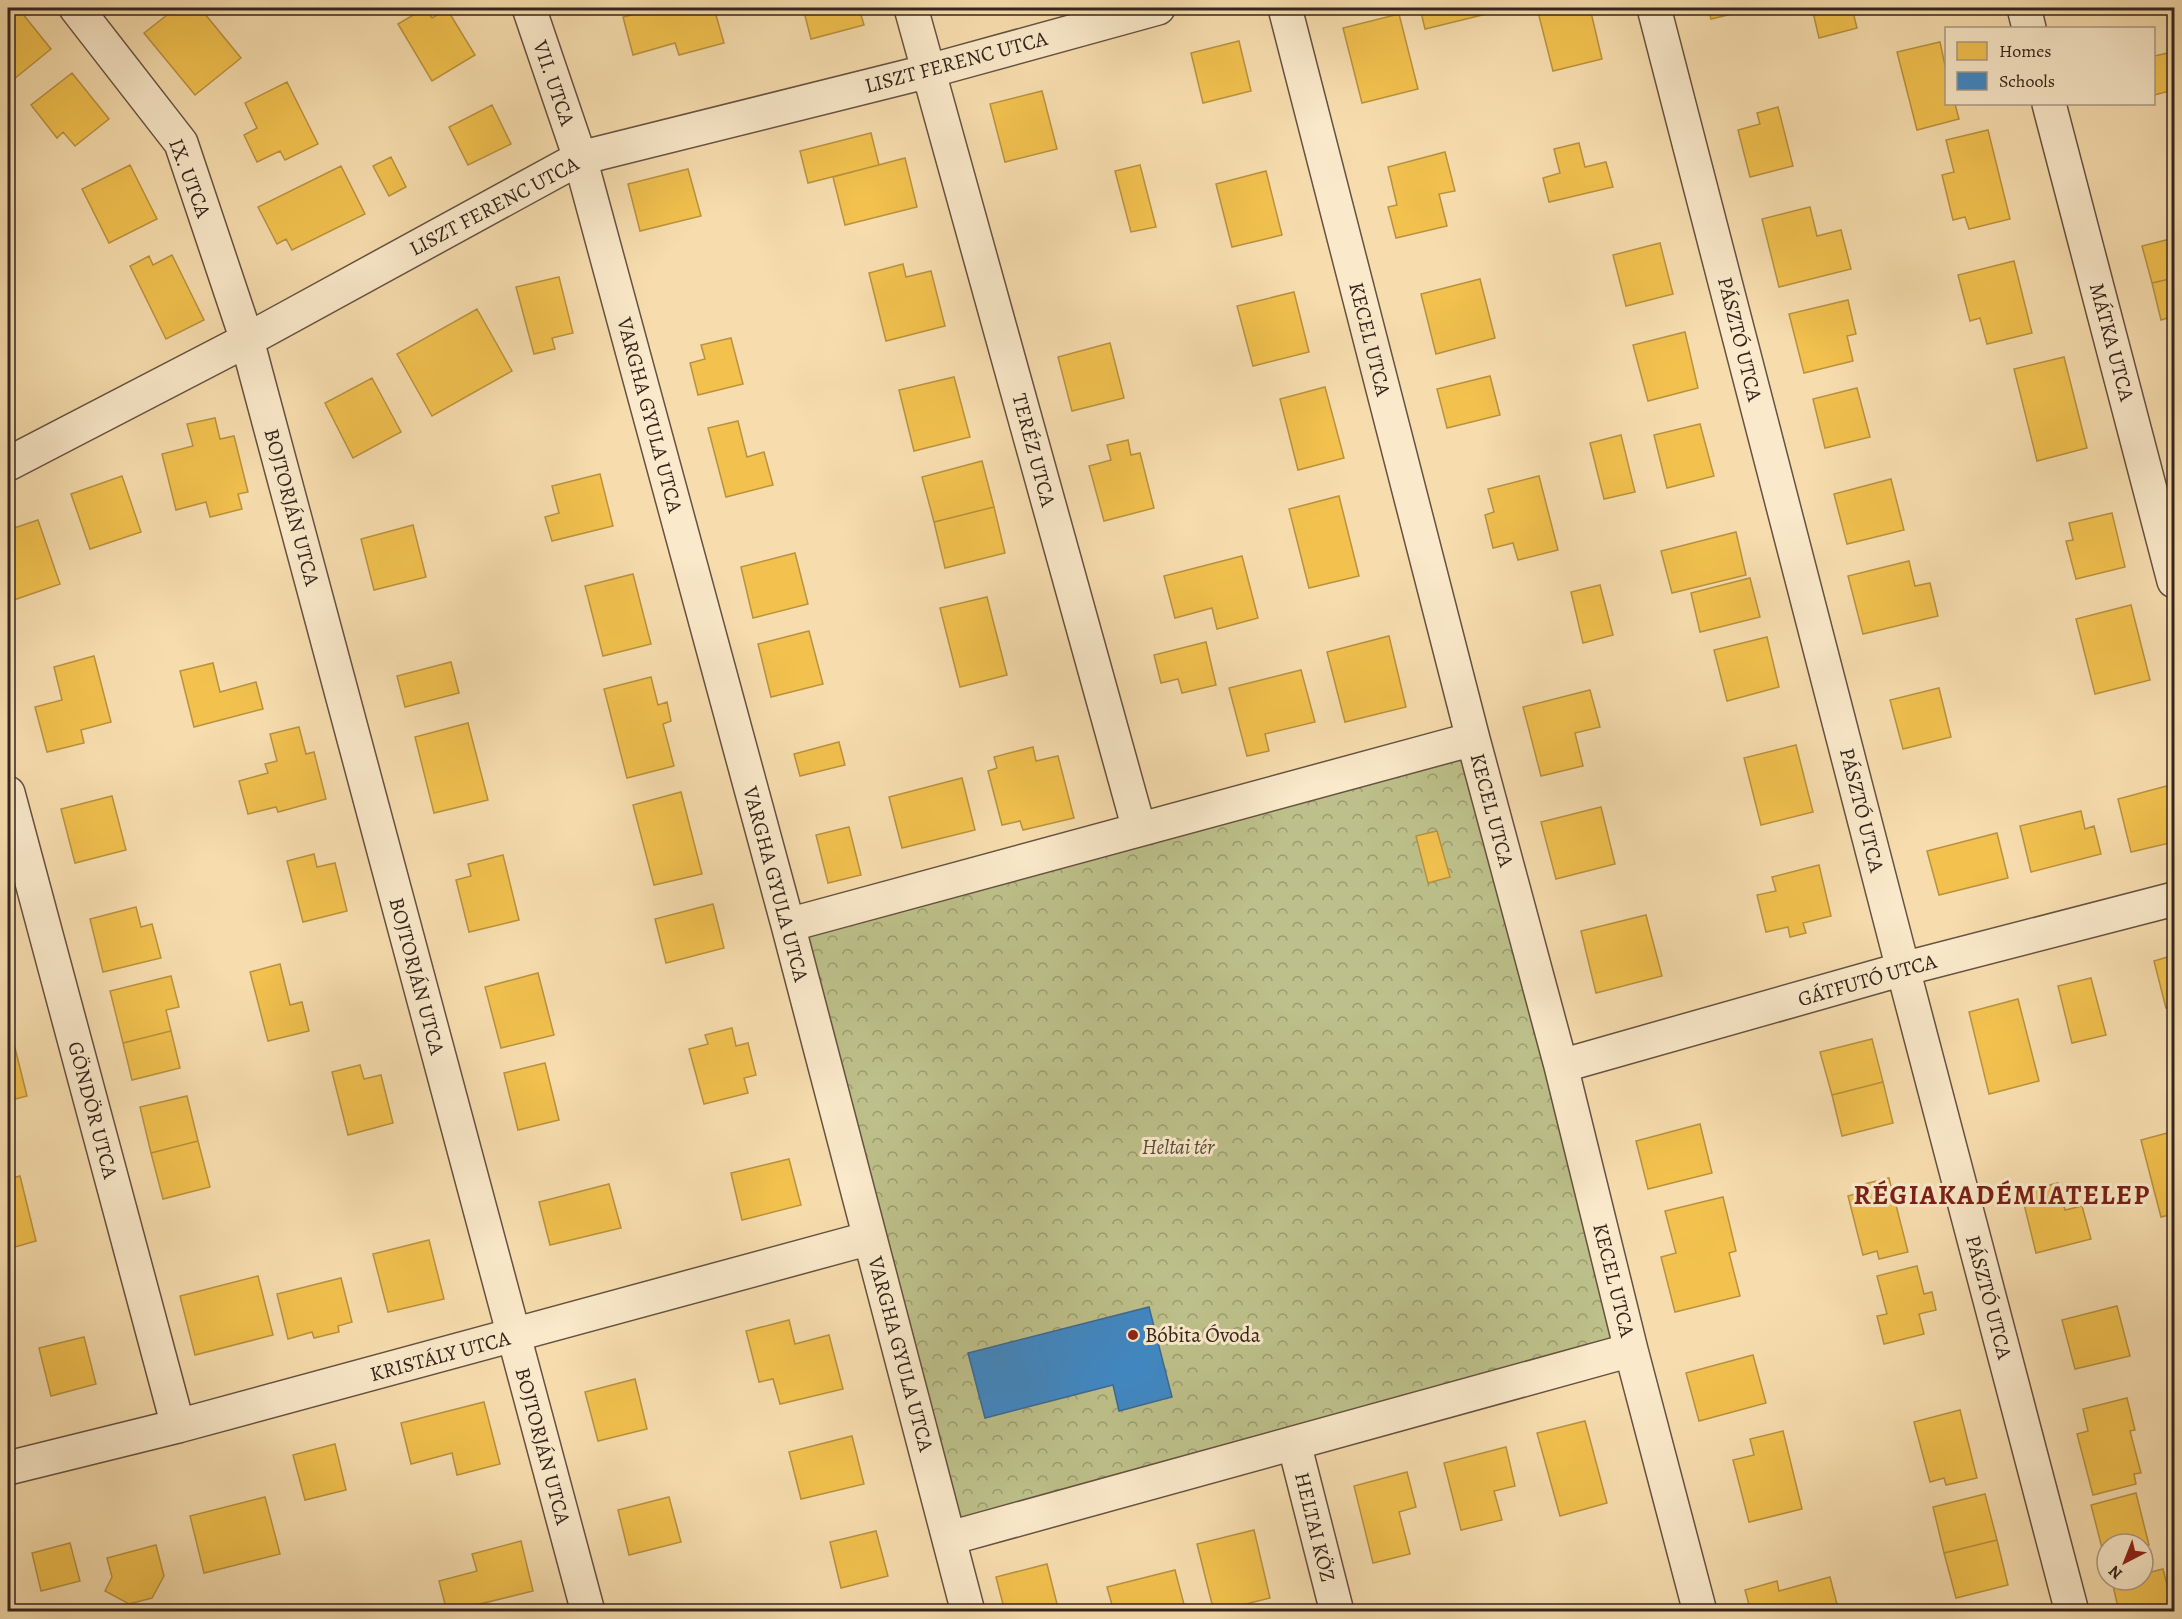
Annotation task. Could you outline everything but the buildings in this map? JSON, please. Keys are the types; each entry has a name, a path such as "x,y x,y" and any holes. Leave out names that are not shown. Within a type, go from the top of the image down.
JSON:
{"street":[{"name":"IX. UTCA","path":"75,8 181,142 247,340"},
{"name":"VII. UTCA","path":"529,8 580,158"},
{"name":"TERÉZ UTCA","path":"911,8 1139,829"},
{"name":"LISZT FERENC UTCA","path":"8,464 247,340 580,158 929,71 1158,8"},
{"name":"KECEL UTCA","path":"1285,8 1473,739 1561,1066 1631,1350 1700,1611"},
{"name":"PÁSZTÓ UTCA","path":"1654,8 2072,1611"},
{"path":"2024,8 2029,27"},
{"name":"MÁTKA UTCA","path":"2049,105 2175,582"},
{"name":"VARGHA GYULA UTCA","path":"580,158 788,925 968,1611"},
{"name":"BOJTORJÁN UTCA","path":"247,340 588,1611"},
{"path":"788,925 1473,739"},
{"name":"GÖNDÖR UTCA","path":"8,793 178,1426"},
{"name":"GÁTFUTÓ UTCA","path":"1561,1066 1903,969 2175,898"},
{"name":"KRISTÁLY UTCA","path":"8,1468 178,1426 870,1238"},
{"path":"950,1538 1631,1350"},
{"name":"HELTAI KÖZ","path":"1293,1443 1337,1611"}],"green space":[{"name":"Heltai tér","path":"1473,739 1631,1350 950,1538 788,925"}],"place":[{"name":"Bóbita Óvoda","path":"1133,1335"}],"district":[{"name":"RÉGIAKADÉMIATELEP","path":"2002,1195"}]}
